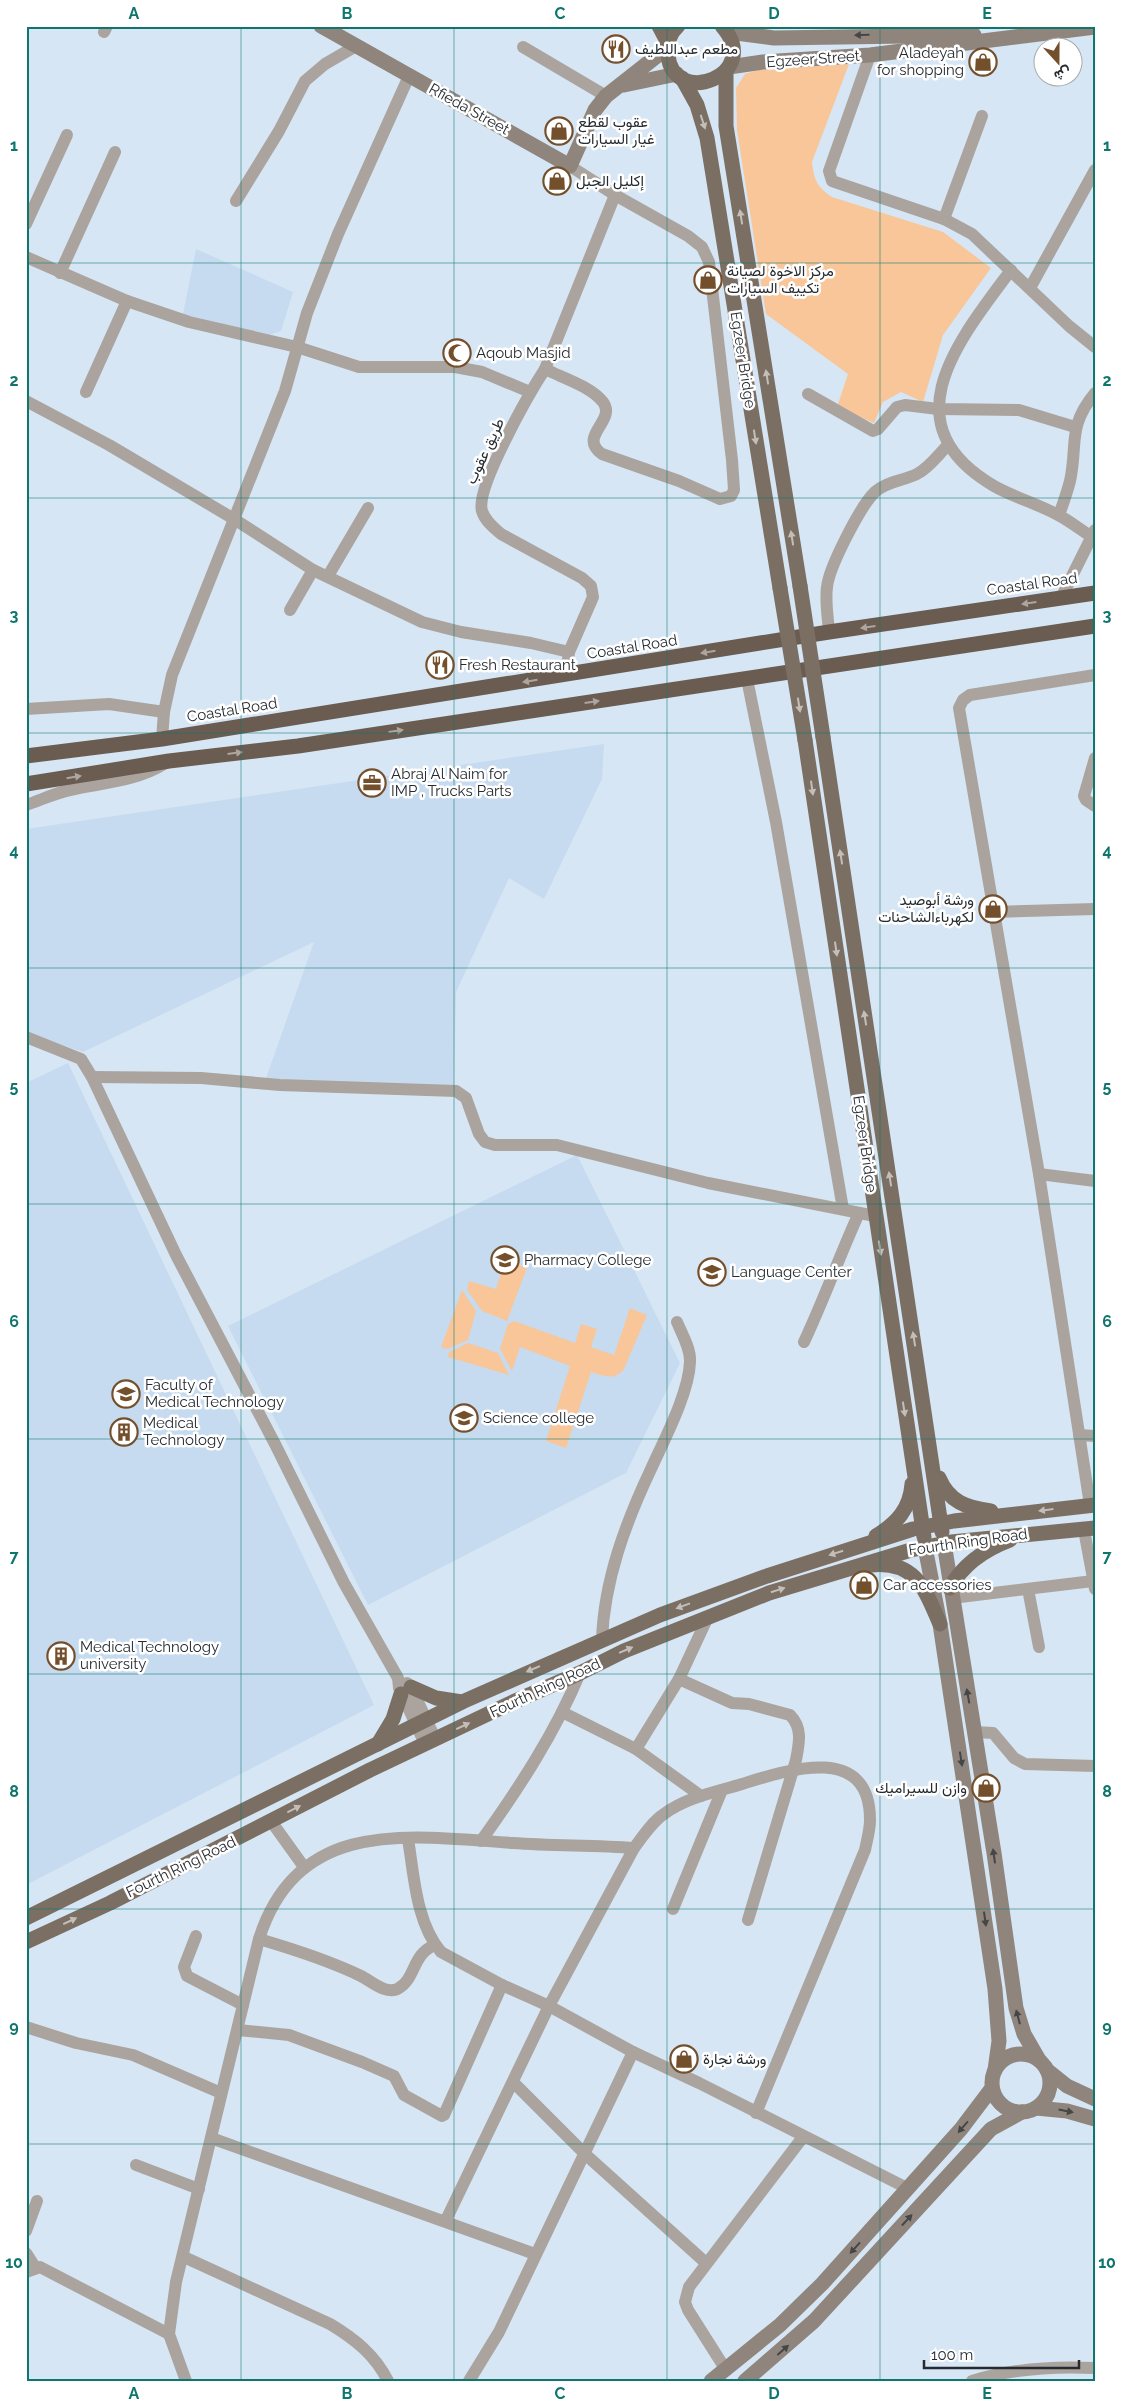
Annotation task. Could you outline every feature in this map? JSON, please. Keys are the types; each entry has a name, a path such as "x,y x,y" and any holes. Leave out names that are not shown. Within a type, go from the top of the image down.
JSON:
{"highway":[{"name":"Coastal Road","path":"26,756 162,739 830,632 1095,593"},
{"path":"26,784 168,761 298,746 1095,626"}],"main road":[{"name":"Rfieda Street","path":"321,26 570,166"},
{"name":"Egzeer Bridge","path":"659,26 667,46 668,60 697,105 707,138 805,740 925,1547"},
{"path":"570,166 595,110 606,96 622,85 667,46 678,26"},
{"name":"Egzeer Street","path":"728,69 763,62 870,55 1095,27"},
{"name":"Egzeer Bridge","path":"725,29 733,46 728,69 726,126 800,586 944,1543"},
{"name":"Egzeer Street","path":"725,29 774,38 838,31 1016,36"},
{"path":"622,85 680,76 703,83 717,78 728,69"},
{"path":"932,1456 944,1491 954,1500 969,1508 1018,1514"},
{"path":"862,1544 889,1528 906,1509 911,1498 912,1460"},
{"name":"Fourth Ring Road","path":"26,1918 462,1702 678,1608 862,1544 922,1527 941,1523 1093,1505"},
{"name":"Fourth Ring Road","path":"26,1942 110,1903 430,1741 624,1651 768,1594 852,1566 944,1543 1030,1533 1090,1529"},
{"path":"951,1593 960,1573 977,1558 1002,1543 1030,1533"},
{"path":"745,2381 814,2321 991,2129 1042,2104 1049,2091 1050,2077 1024,2034 1016,2008 975,1732 944,1543"},
{"path":"711,2381 780,2325 822,2284 906,2188 961,2129 992,2088 999,2041 999,2019 940,1624 925,1547"},
{"path":"852,1566 876,1564 896,1566 910,1573 922,1584 940,1624"},
{"path":"378,1744 392,1723 406,1690 436,1698 462,1702"},
{"path":"995,2070 1007,2058 1015,2055 1032,2056 1067,2086 1095,2099"},
{"path":"992,2088 995,2096 1006,2108 1067,2111 1095,2119"},
{"path":"747,2352 762,2367"}],"street":[{"path":"236,201 272,144 305,81 325,64 356,46"},
{"path":"523,46 606,96"},
{"path":"870,55 835,152 830,176 838,184 944,219 972,234 1095,347"},
{"path":"162,739 164,712 172,675 285,391 307,313 338,234 410,76"},
{"path":"944,219 982,116"},
{"path":"26,224 67,135"},
{"path":"60,273 115,152"},
{"name":"Rfieda Street","path":"545,369 594,394 604,403 606,411 604,420 596,432 593,443 595,449 602,454 679,481 720,499 731,496 734,490 732,460 709,262 702,247 688,236 615,196 570,166"},
{"path":"1030,288 1095,170"},
{"name":"طريق عقوب","path":"566,675 569,652 593,597 591,586 582,578 501,534 490,525 482,511 484,488 530,392 545,369 615,196"},
{"path":"26,257 127,301 183,320 297,347 359,367 455,367 482,372 530,392"},
{"path":"1011,270 967,329 940,387 938,409 948,445 957,457 994,486 1093,534 1061,598"},
{"path":"86,392 127,301"},
{"path":"1059,516 1070,482 1075,427 1087,402 1095,392"},
{"path":"808,394 873,431 878,429 901,405 938,409 1019,410 1075,427"},
{"path":"26,401 109,445 234,519 313,570 422,622 461,632 531,643 569,652"},
{"path":"830,632 826,598 832,567 845,539 874,492 888,483 918,473 948,445"},
{"path":"328,576 368,508"},
{"path":"290,610 313,570"},
{"path":"1093,1505 1079,1435 1039,1174 992,912 959,708 963,700 970,695 1095,674"},
{"path":"747,679 778,832 843,1210"},
{"path":"26,709 109,704 164,712"},
{"path":"1095,758 1084,796 1086,800 1095,806"},
{"path":"26,805 69,790 132,777 154,770 168,761"},
{"path":"992,912 1095,908"},
{"path":"26,1037 81,1059 92,1077 176,1255 275,1444 344,1583 406,1690 430,1741"},
{"path":"92,1077 201,1078 280,1085 456,1091 466,1098 478,1134 484,1142 495,1145 557,1145 708,1183 875,1216"},
{"path":"1039,1174 1095,1181"},
{"path":"804,1342 825,1298 843,1248 859,1213"},
{"path":"602,1640 608,1585 624,1535 637,1498 684,1390 688,1376 690,1359 677,1322"},
{"path":"1079,1435 1095,1436"},
{"path":"951,1593 1094,1585 1090,1529"},
{"path":"1028,1589 1039,1647"},
{"path":"636,1749 680,1679 707,1619"},
{"path":"481,1841 514,1795 562,1712 580,1673"},
{"path":"680,1679 732,1703 748,1704 790,1715 796,1723 800,1737 793,1770 748,1920"},
{"path":"562,1712 636,1749 701,1796"},
{"path":"975,1732 993,1733 1014,1758 1025,1764 1095,1766"},
{"path":"446,2220 549,2006 634,1848 662,1815 701,1796 793,1770 828,1766 843,1771 863,1788 869,1804 870,1821 865,1850 756,2113"},
{"path":"672,1909 722,1790"},
{"path":"271,1822 304,1867"},
{"path":"186,2381 169,2334 176,2282 184,2257 221,2093 259,1939 274,1904 304,1867 332,1851 349,1844 382,1839 481,1841 634,1848"},
{"path":"408,1839 423,1919 435,1945 441,1952 502,1985 549,2006 633,2052 699,2083 906,2188"},
{"path":"196,1936 184,1967 187,1976 243,2005"},
{"path":"259,1939 318,1958 361,1976 386,1990 393,1991 400,1988 408,1978 420,1954 426,1948 435,1945"},
{"path":"238,2030 289,2036 362,2062 394,2076 404,2095 442,2116 502,1985"},
{"path":"26,2027 76,2044 133,2055 221,2093"},
{"path":"469,2381 499,2332 633,2052"},
{"path":"512,2082 585,2154 706,2263"},
{"path":"726,2370 685,2302 689,2287 803,2137"},
{"path":"211,2138 446,2220 535,2254"},
{"path":"136,2165 199,2189"},
{"path":"26,2231 37,2201"},
{"path":"26,2253 31,2270 40,2266 169,2334"},
{"path":"184,2257 337,2328 365,2349 388,2381"},
{"path":"1069,2381 1074,2367"},
{"path":"972,2381 1002,2373 1074,2367 1095,2368"}],"shaded area":[{"path":"849,64 812,162 815,178 820,186 832,197 943,232 991,268 943,335 923,402 901,392 883,402 874,423 837,407 848,374 766,314 737,130 736,88 745,74 758,70"},
{"path":"196,249 293,292 281,331 269,335 182,319"},
{"path":"604,744 602,779 544,899 509,878 456,992 454,1085 265,1081 314,942 83,1052 26,1033 26,829"},
{"name":"Faculty of Medical Technology","path":"68,1063 374,1705 26,1885 26,1083"},
{"name":"Science college","path":"577,1155 680,1363 626,1473 368,1605 228,1326"},
{"path":"505,1260 527,1268 507,1321 482,1311 467,1290 469,1281 496,1289"},
{"path":"462,1290 476,1311 468,1340 447,1349 441,1347"},
{"path":"630,1308 647,1315 624,1369 613,1376 604,1376 591,1372 566,1448 546,1441 570,1366 520,1347 512,1371 500,1349 508,1324 514,1321 575,1343 581,1324 597,1329 591,1347 614,1355"},
{"path":"468,1343 498,1353 509,1375 448,1357 449,1352"}],"place":[{"name":"مطعم عبداللطيف","path":"616,49"},
{"name":"Aladeyah for shopping","path":"983,62"},
{"name":"عقوب لقطع غيار السيارات","path":"559,131"},
{"name":"إكليل الجبل","path":"557,181"},
{"name":"مركز الاخوة لصيانة تكييف السيارات","path":"708,280"},
{"name":"Aqoub Masjid","path":"457,353"},
{"name":"Fresh Restaurant","path":"440,665"},
{"name":"Abraj Al Naim for IMP , Trucks Parts","path":"372,783"},
{"name":"ورشة أبوصيد لكهرباءالشاحنات","path":"993,909"},
{"name":"Pharmacy College","path":"505,1260"},
{"name":"Language Center","path":"712,1272"},
{"name":"Faculty of Medical Technology","path":"126,1394"},
{"name":"Science college","path":"464,1418"},
{"name":"Medical Technology","path":"124,1432"},
{"name":"Car accessories","path":"864,1585"},
{"name":"Medical Technology university","path":"61,1656"},
{"name":"وازن للسيراميك","path":"986,1788"},
{"name":"ورشة نجارة","path":"684,2059"}]}
